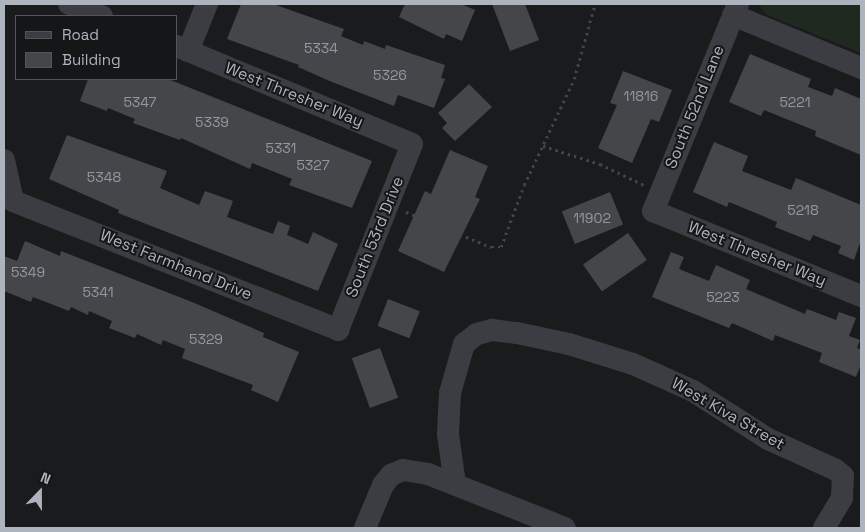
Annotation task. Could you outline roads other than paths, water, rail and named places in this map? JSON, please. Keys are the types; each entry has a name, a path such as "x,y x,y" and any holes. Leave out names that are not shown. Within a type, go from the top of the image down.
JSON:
{"street":[{"path":"69,4 99,15"},
{"path":"182,49 207,4"},
{"path":"735,9 861,68"},
{"name":"South 52nd Lane","path":"657,202 735,9"},
{"name":"West Thresher Way","path":"182,49 412,144"},
{"name":"South 53rd Drive","path":"338,330 412,144"},
{"name":"West Farmhand Drive","path":"4,160 14,200 338,330"},
{"name":"West Thresher Way","path":"657,202 861,296"},
{"name":"West Kiva Street","path":"455,484 448,434 450,393 457,362 464,344 477,334 492,330 569,344 633,364 693,391 768,439 836,470 853,484 824,528"},
{"path":"365,528 383,485 391,475 403,470 428,474 565,528"}]}
